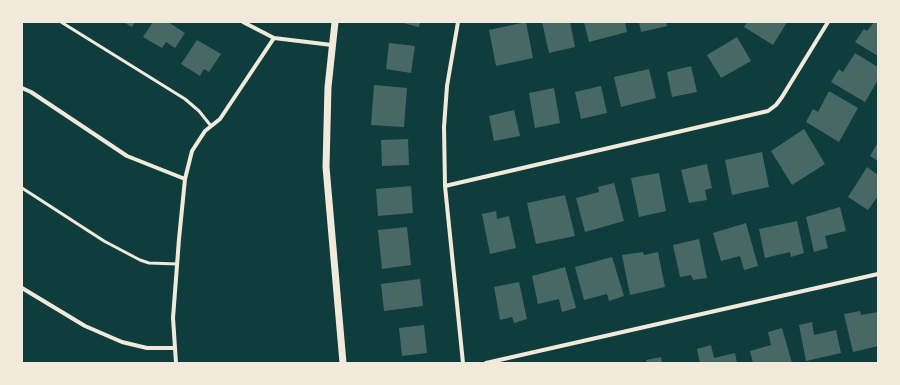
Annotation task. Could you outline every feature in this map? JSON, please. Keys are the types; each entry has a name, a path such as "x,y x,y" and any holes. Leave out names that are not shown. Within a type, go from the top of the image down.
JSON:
{"street":[{"path":"243,22 274,38 332,45"},
{"path":"336,22 328,87 326,167 343,363"},
{"path":"458,22 447,86 444,128 445,186 463,363"},
{"path":"445,186 768,111 776,105 782,97 828,22"},
{"path":"176,363 173,318 177,264 184,179 192,151 211,126 220,119 274,38"},
{"path":"22,88 31,92 127,156 184,179"},
{"path":"486,363 878,274"},
{"path":"22,288 85,326 122,342 147,348 175,348"}],"lane":[{"path":"61,22 185,99 199,111 211,126"},
{"path":"22,188 104,241 140,260 149,263 177,264"}],"building":[{"path":"123,22 135,22 132,27"},
{"path":"153,22 168,22 185,33 175,48 166,42 162,48 143,37"},
{"path":"399,22 420,22 419,27"},
{"path":"526,22 533,58 496,66 489,30"},
{"path":"542,22 570,22 575,47 549,53"},
{"path":"584,22 625,22 627,32 589,42"},
{"path":"639,22 666,22 667,26 641,32"},
{"path":"747,22 787,22 773,45 744,27"},
{"path":"874,22 878,22 878,56 855,42 864,29 867,31"},
{"path":"737,37 751,61 721,78 707,55"},
{"path":"197,40 221,54 209,72 204,69 200,76 181,64"},
{"path":"389,43 415,46 411,73 386,69"},
{"path":"855,53 878,67 878,80 865,102 831,82 839,69 843,72"},
{"path":"691,66 697,92 672,97 667,72"},
{"path":"649,69 656,98 621,107 614,77"},
{"path":"374,85 407,88 404,127 371,125"},
{"path":"601,86 607,113 581,119 575,92"},
{"path":"554,88 560,123 535,128 529,93"},
{"path":"829,91 858,108 839,142 806,122 813,109 818,112"},
{"path":"514,110 520,136 494,141 489,116"},
{"path":"804,129 825,164 792,185 771,151"},
{"path":"408,139 409,165 382,166 381,140"},
{"path":"878,142 878,161 870,156"},
{"path":"762,152 769,187 732,195 725,160"},
{"path":"707,164 712,188 705,190 707,200 689,203 681,170"},
{"path":"867,167 878,175 878,196 868,210 848,197"},
{"path":"659,173 666,211 639,217 631,178"},
{"path":"614,183 624,221 585,232 576,198 599,192 598,187"},
{"path":"411,186 413,213 378,216 376,189"},
{"path":"565,195 575,236 536,244 527,203"},
{"path":"840,207 846,231 825,236 828,248 814,252 806,217"},
{"path":"496,211 497,219 509,216 516,248 490,254 482,214"},
{"path":"797,221 804,253 791,257 790,252 765,258 759,229"},
{"path":"746,223 758,266 744,270 740,256 721,261 713,233"},
{"path":"407,227 411,265 382,269 378,230"},
{"path":"699,239 707,278 693,280 691,275 680,277 673,245"},
{"path":"643,252 644,255 658,252 665,287 630,295 622,255"},
{"path":"612,257 624,296 609,301 607,294 584,300 575,267"},
{"path":"565,267 576,308 562,312 559,299 538,304 532,276"},
{"path":"420,279 423,306 384,311 381,284"},
{"path":"519,282 527,319 514,323 512,317 500,320 494,287"},
{"path":"860,311 861,315 878,312 878,346 853,352 844,314"},
{"path":"812,322 814,335 836,330 841,353 806,361 799,325"},
{"path":"424,325 427,353 402,356 399,328"},
{"path":"782,328 792,363 753,363 750,351 771,345 768,332"},
{"path":"711,345 714,358 735,353 737,363 700,363 697,349"},
{"path":"661,357 662,363 647,363 646,360"}]}
